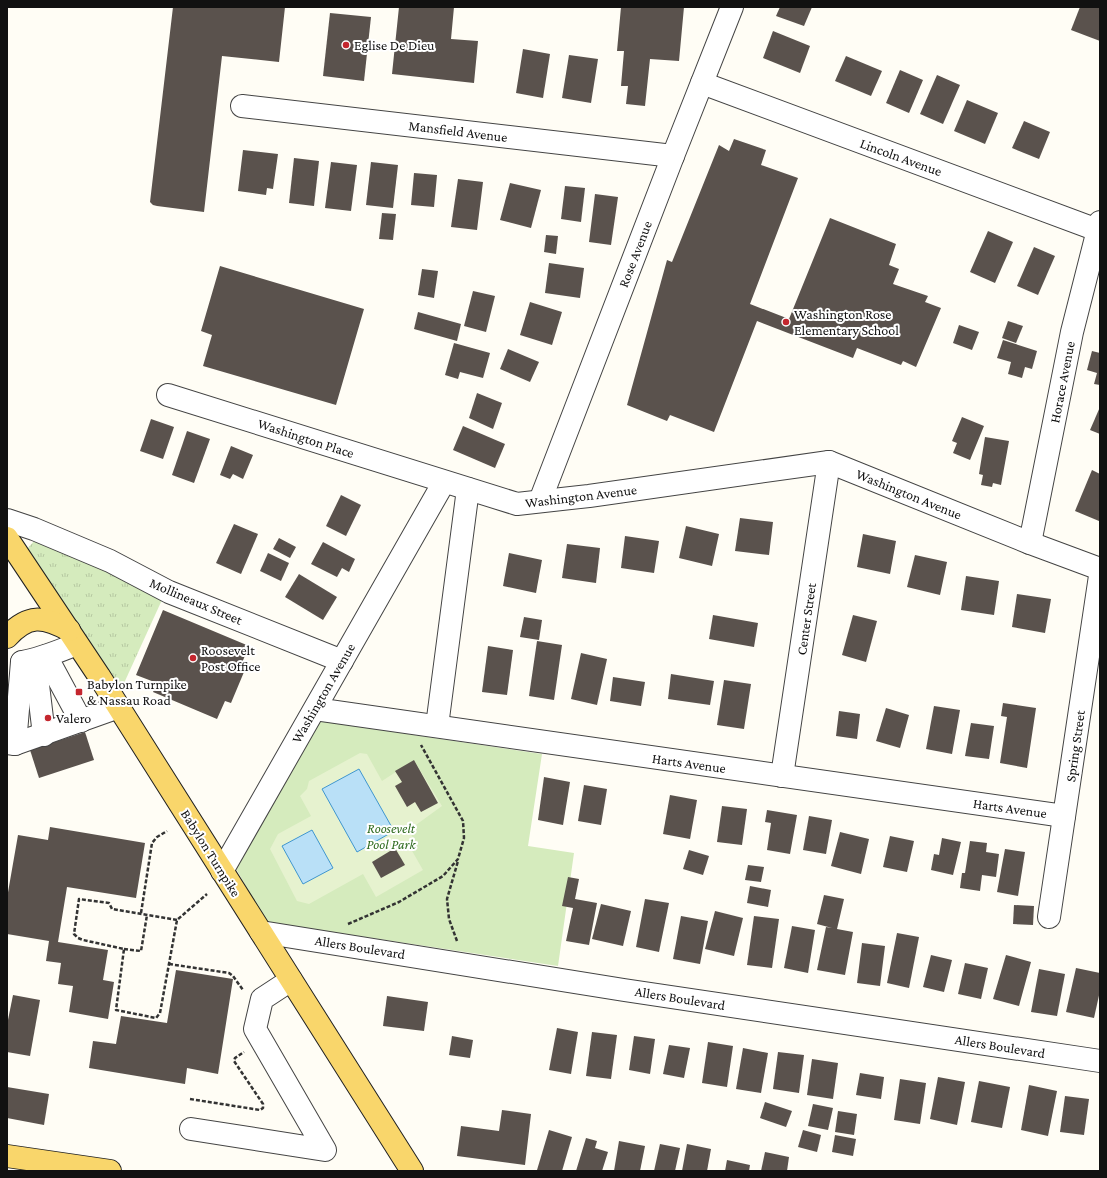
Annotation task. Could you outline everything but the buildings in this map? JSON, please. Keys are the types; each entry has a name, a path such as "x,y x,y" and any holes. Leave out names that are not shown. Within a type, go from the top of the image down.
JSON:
{"main road":[{"name":"Babylon Turnpike","path":"7,538 119,707 412,1171"},
{"path":"7,637 22,623 33,620 52,622 73,637"},
{"path":"7,1156 110,1171"}],"street":[{"name":"Rose Avenue","path":"540,501 732,7"},
{"name":"Lincoln Avenue","path":"702,83 1099,228"},
{"name":"Mansfield Avenue","path":"242,106 673,156"},
{"name":"Horace Avenue","path":"1030,543 1072,332 1099,228"},
{"name":"Washington Place","path":"168,395 444,482"},
{"name":"Washington Avenue","path":"222,871 444,482 517,504 829,462 1030,543 1100,569"},
{"name":"Center Street","path":"782,776 829,462"},
{"path":"438,726 468,489"},
{"name":"Mollineaux Street","path":"7,520 110,560 169,592 342,661"},
{"name":"Spring Street","path":"1049,917 1100,576"},
{"path":"28,661 73,637"},
{"path":"28,661 81,721"},
{"path":"28,661 44,735"},
{"path":"28,661 11,743 44,735 119,707"},
{"name":"Harts Avenue","path":"315,709 1064,816"},
{"name":"Allers Boulevard","path":"260,932 624,990 1100,1061"},
{"path":"191,1129 325,1150 255,1029 262,999 291,980"}],"path":[{"path":"419,741 463,821 464,838 447,899 449,919 457,941"},
{"path":"141,913 152,844 157,837 167,831"},
{"path":"347,924 399,902 443,876 458,859"},
{"path":"124,948 116,1010 156,1018 161,1009 177,920 207,894"},
{"path":"147,915 141,951 83,940 74,934 79,899 109,903 112,909 177,920"},
{"path":"169,964 229,973 244,991"},
{"path":"190,1100 260,1110 263,1108 263,1104 234,1061 235,1058 244,1053 244,1049"}],"green space":[{"path":"36,539 166,591 120,692 25,551"},
{"name":"Roosevelt Pool Park","path":"320,721 542,754 528,846 574,853 558,966 266,922 235,867"},
{"path":"360,753 367,754 382,781 414,760 442,806 409,830 413,838 407,842 423,870 376,897 363,874 309,904 297,901 270,849 278,834 311,816 300,796 307,789 309,781"}],"water":[{"path":"359,769 394,831 357,852 322,789"},
{"path":"312,830 333,868 303,884 282,846"}],"place":[{"name":"Eglise De Dieu","path":"346,45"},
{"name":"Washington Rose Elementary School","path":"786,322"},
{"name":"Roosevelt Post Office","path":"193,658"},
{"name":"Babylon Turnpike & Nassau Road","path":"79,692"},
{"name":"Valero","path":"48,718"}]}
